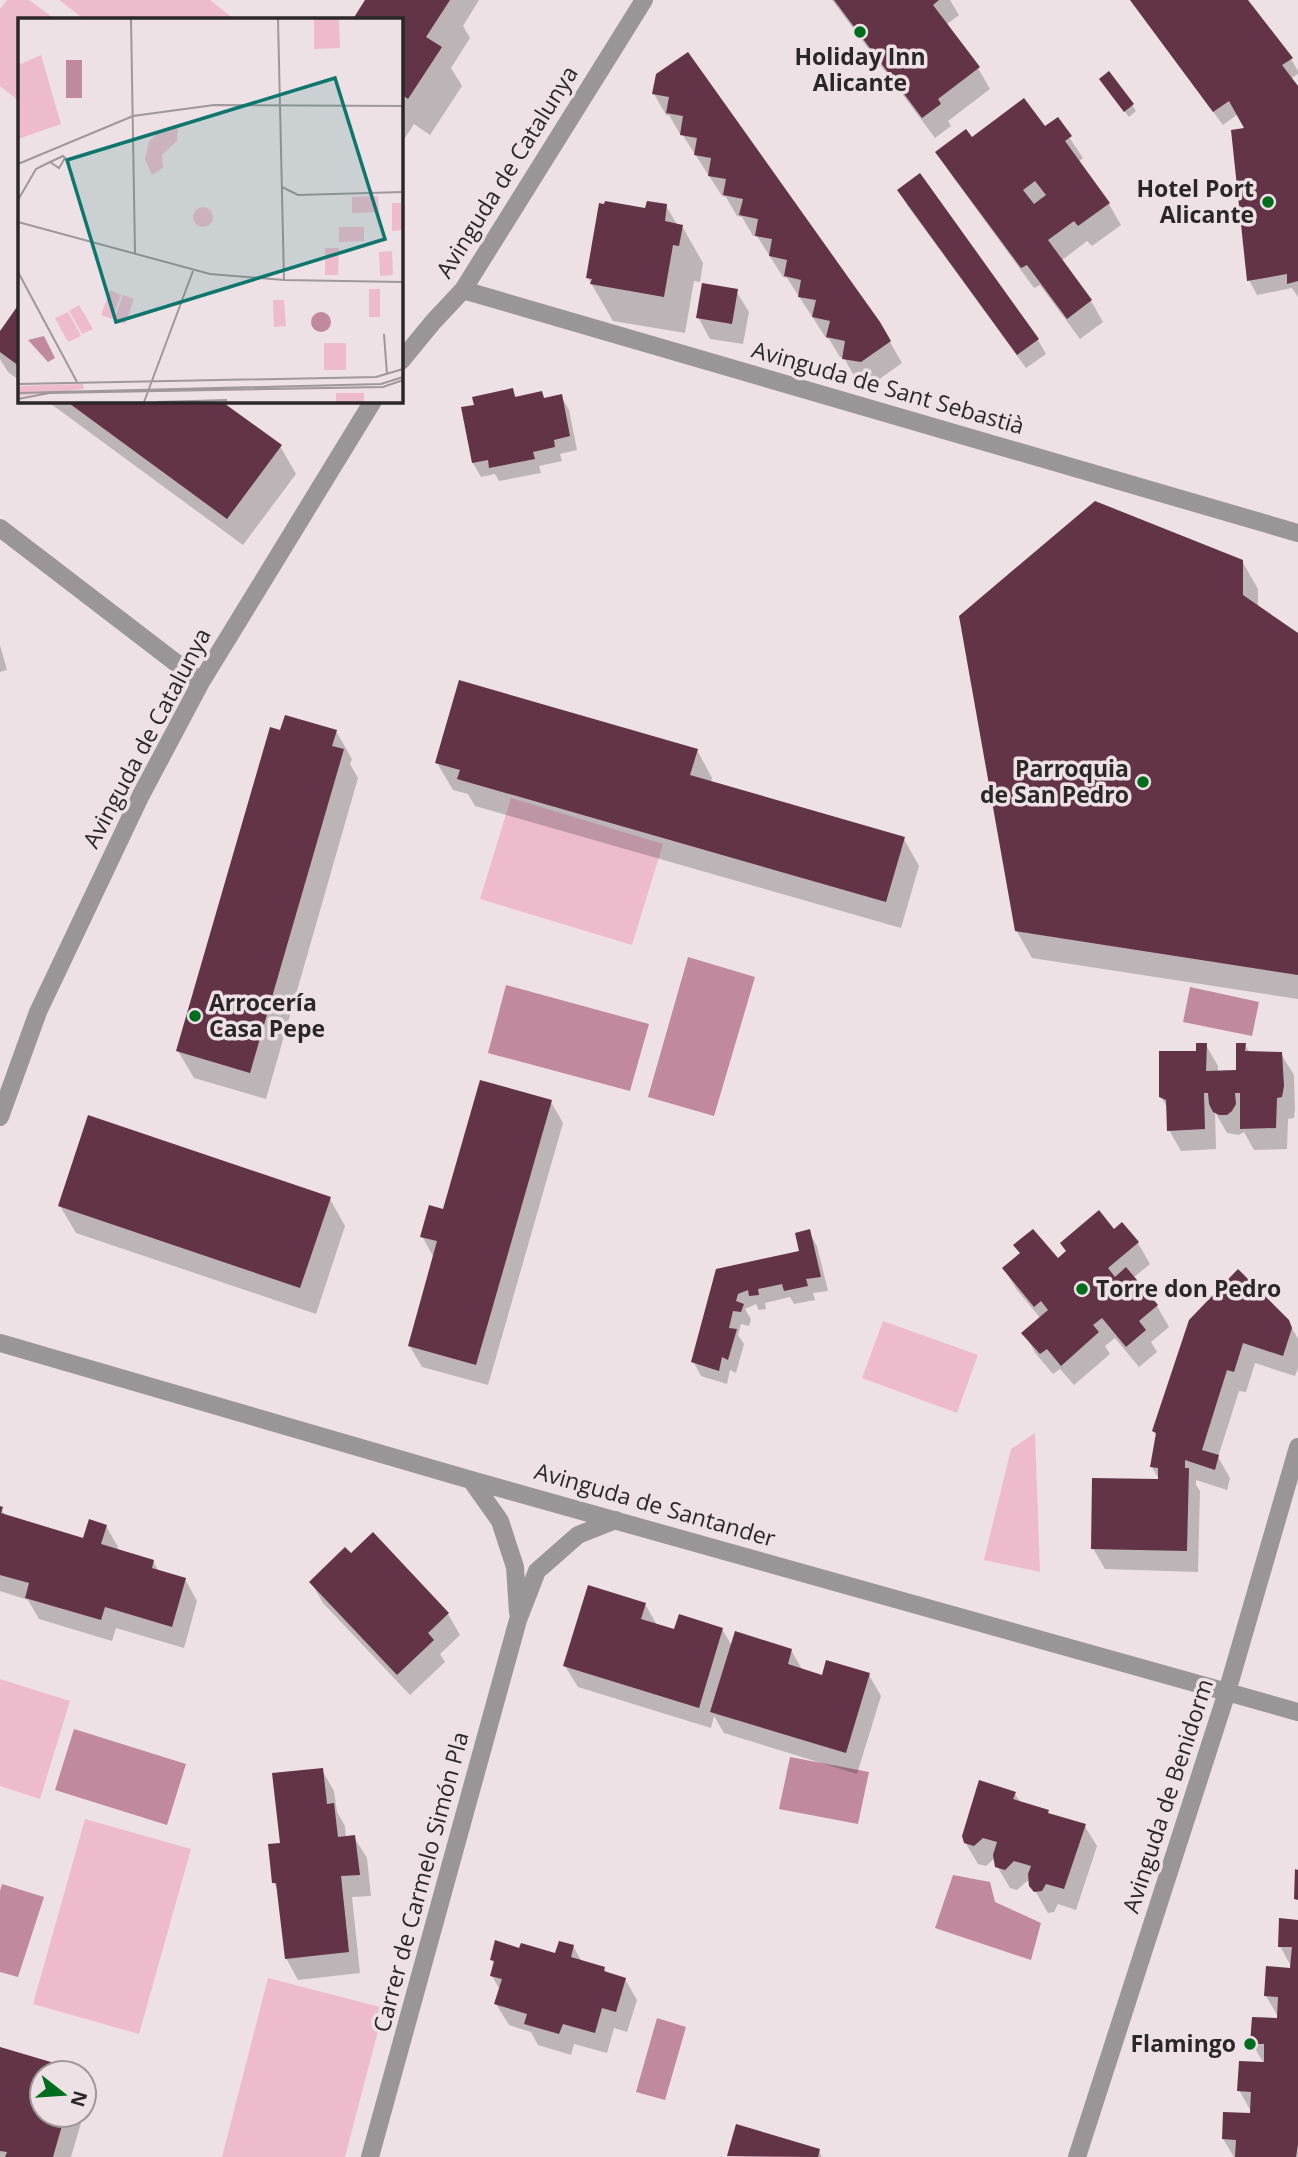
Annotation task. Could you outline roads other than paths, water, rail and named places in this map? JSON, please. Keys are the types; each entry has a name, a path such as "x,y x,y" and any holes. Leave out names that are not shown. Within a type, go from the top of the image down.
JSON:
{"street":[{"name":"Avinguda de Catalunya","path":"402,360 463,290 643,0"},
{"name":"Avinguda de Sant Sebastià","path":"463,290 1298,533"},
{"name":"Avinguda de Catalunya","path":"0,1117 38,1012 141,795 201,682 372,402"},
{"path":"0,528 201,682"},
{"name":"Avinguda de Santander","path":"0,1343 471,1480 1298,1712"},
{"name":"Avinguda de Benidorm","path":"1077,2157 1227,1692 1298,1447"},
{"name":"Carrer de Carmelo Simón Pla","path":"471,1480 500,1521 515,1567 518,1620"},
{"name":"Carrer de Carmelo Simón Pla","path":"370,2157 518,1620 537,1571 578,1535 617,1520"}],"place":[{"name":"Holiday Inn Alicante","path":"860,32"},
{"name":"Hotel Port Alicante","path":"1268,202"},
{"name":"Parroquia de San Pedro","path":"1143,782"},
{"name":"Arrocería Casa Pepe","path":"195,1016"},
{"name":"Torre don Pedro","path":"1082,1289"},
{"name":"Flamingo","path":"1250,2044"}]}
